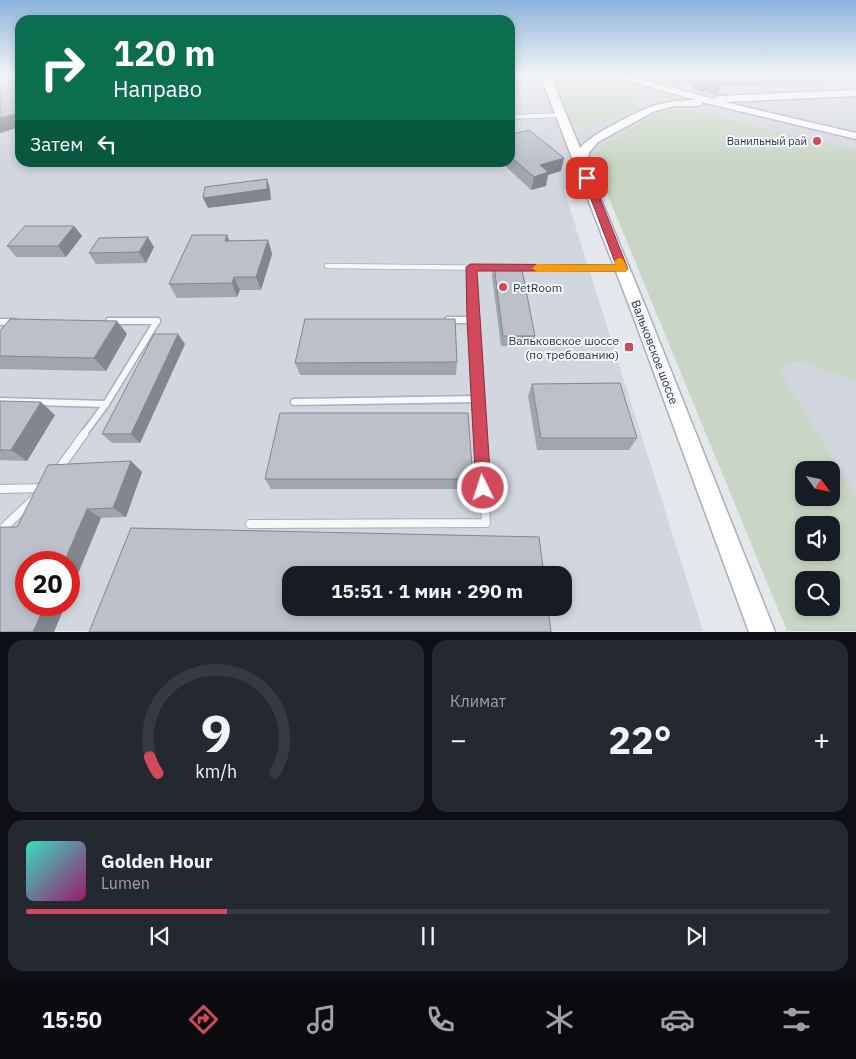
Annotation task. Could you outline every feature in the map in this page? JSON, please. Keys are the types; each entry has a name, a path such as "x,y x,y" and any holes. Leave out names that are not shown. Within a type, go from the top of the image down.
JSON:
{"main road":[{"name":"Вальковское шоссе","path":"557,104 566,126 586,148 622,269 762,632"},
{"path":"650,109 653,104"},
{"path":"566,126 576,133 586,148 602,135 650,109 677,104"},
{"path":"700,104 732,108"},
{"path":"721,104 856,136"}],"lane":[{"path":"515,117 561,115"},
{"path":"327,266 622,269"},
{"path":"250,524 486,523 471,267"},
{"path":"443,320 473,320"},
{"path":"0,531 45,488 106,404 157,321 98,321"},
{"path":"0,322 20,322"},
{"path":"294,402 478,399"},
{"path":"0,401 106,404"},
{"path":"0,489 45,488"}],"shaded area":[{"path":"0,104 15,104 15,167 515,167 515,104 856,104 856,154 680,118 564,190 703,631 0,631"},
{"path":"740,339 856,376 856,555 835,506 840,506 840,461 825,461"}],"green space":[{"path":"562,104 632,104 620,115 599,124 588,126 569,123"},
{"path":"678,107 856,150 856,381 799,361 787,365 780,371 835,461 795,461 795,506 840,506 840,470 856,496 856,631 787,631 593,159 602,145 660,112"}],"building":[{"path":"0,104 15,104 15,114 0,118"},
{"path":"529,130 564,158 540,165 548,172 534,177 515,160 515,134"},
{"path":"267,179 267,189 203,198 205,187"},
{"path":"25,226 74,226 58,246 7,246"},
{"path":"192,235 227,235 225,241 268,240 256,277 234,277 232,283 169,284"},
{"path":"148,237 139,252 89,253 99,238"},
{"path":"494,265 521,265 535,336 503,336"},
{"path":"10,319 117,321 94,358 0,356 0,331"},
{"path":"305,319 455,319 457,362 295,363"},
{"path":"154,334 178,334 131,434 102,434"},
{"path":"620,383 637,438 541,438 532,384"},
{"path":"0,401 41,402 11,450 0,450"},
{"path":"280,413 468,413 473,479 265,479"},
{"path":"131,461 113,508 87,509 69,551 15,551 15,616 40,616 33,632 0,632 0,527 17,527 48,465"},
{"path":"131,528 539,537 543,566 282,566 282,616 549,616 551,632 89,632"}],"slow traffic":[{"path":"537,268 622,269 619,261"}],"place":[{"name":"Ванильный рай","path":"817,141"},
{"name":"PetRoom","path":"503,287"},
{"name":"Вальковское шоссе (по требованию)","path":"629,347"}],"route":[{"path":"483,488 471,267 622,269 587,178"}]}
